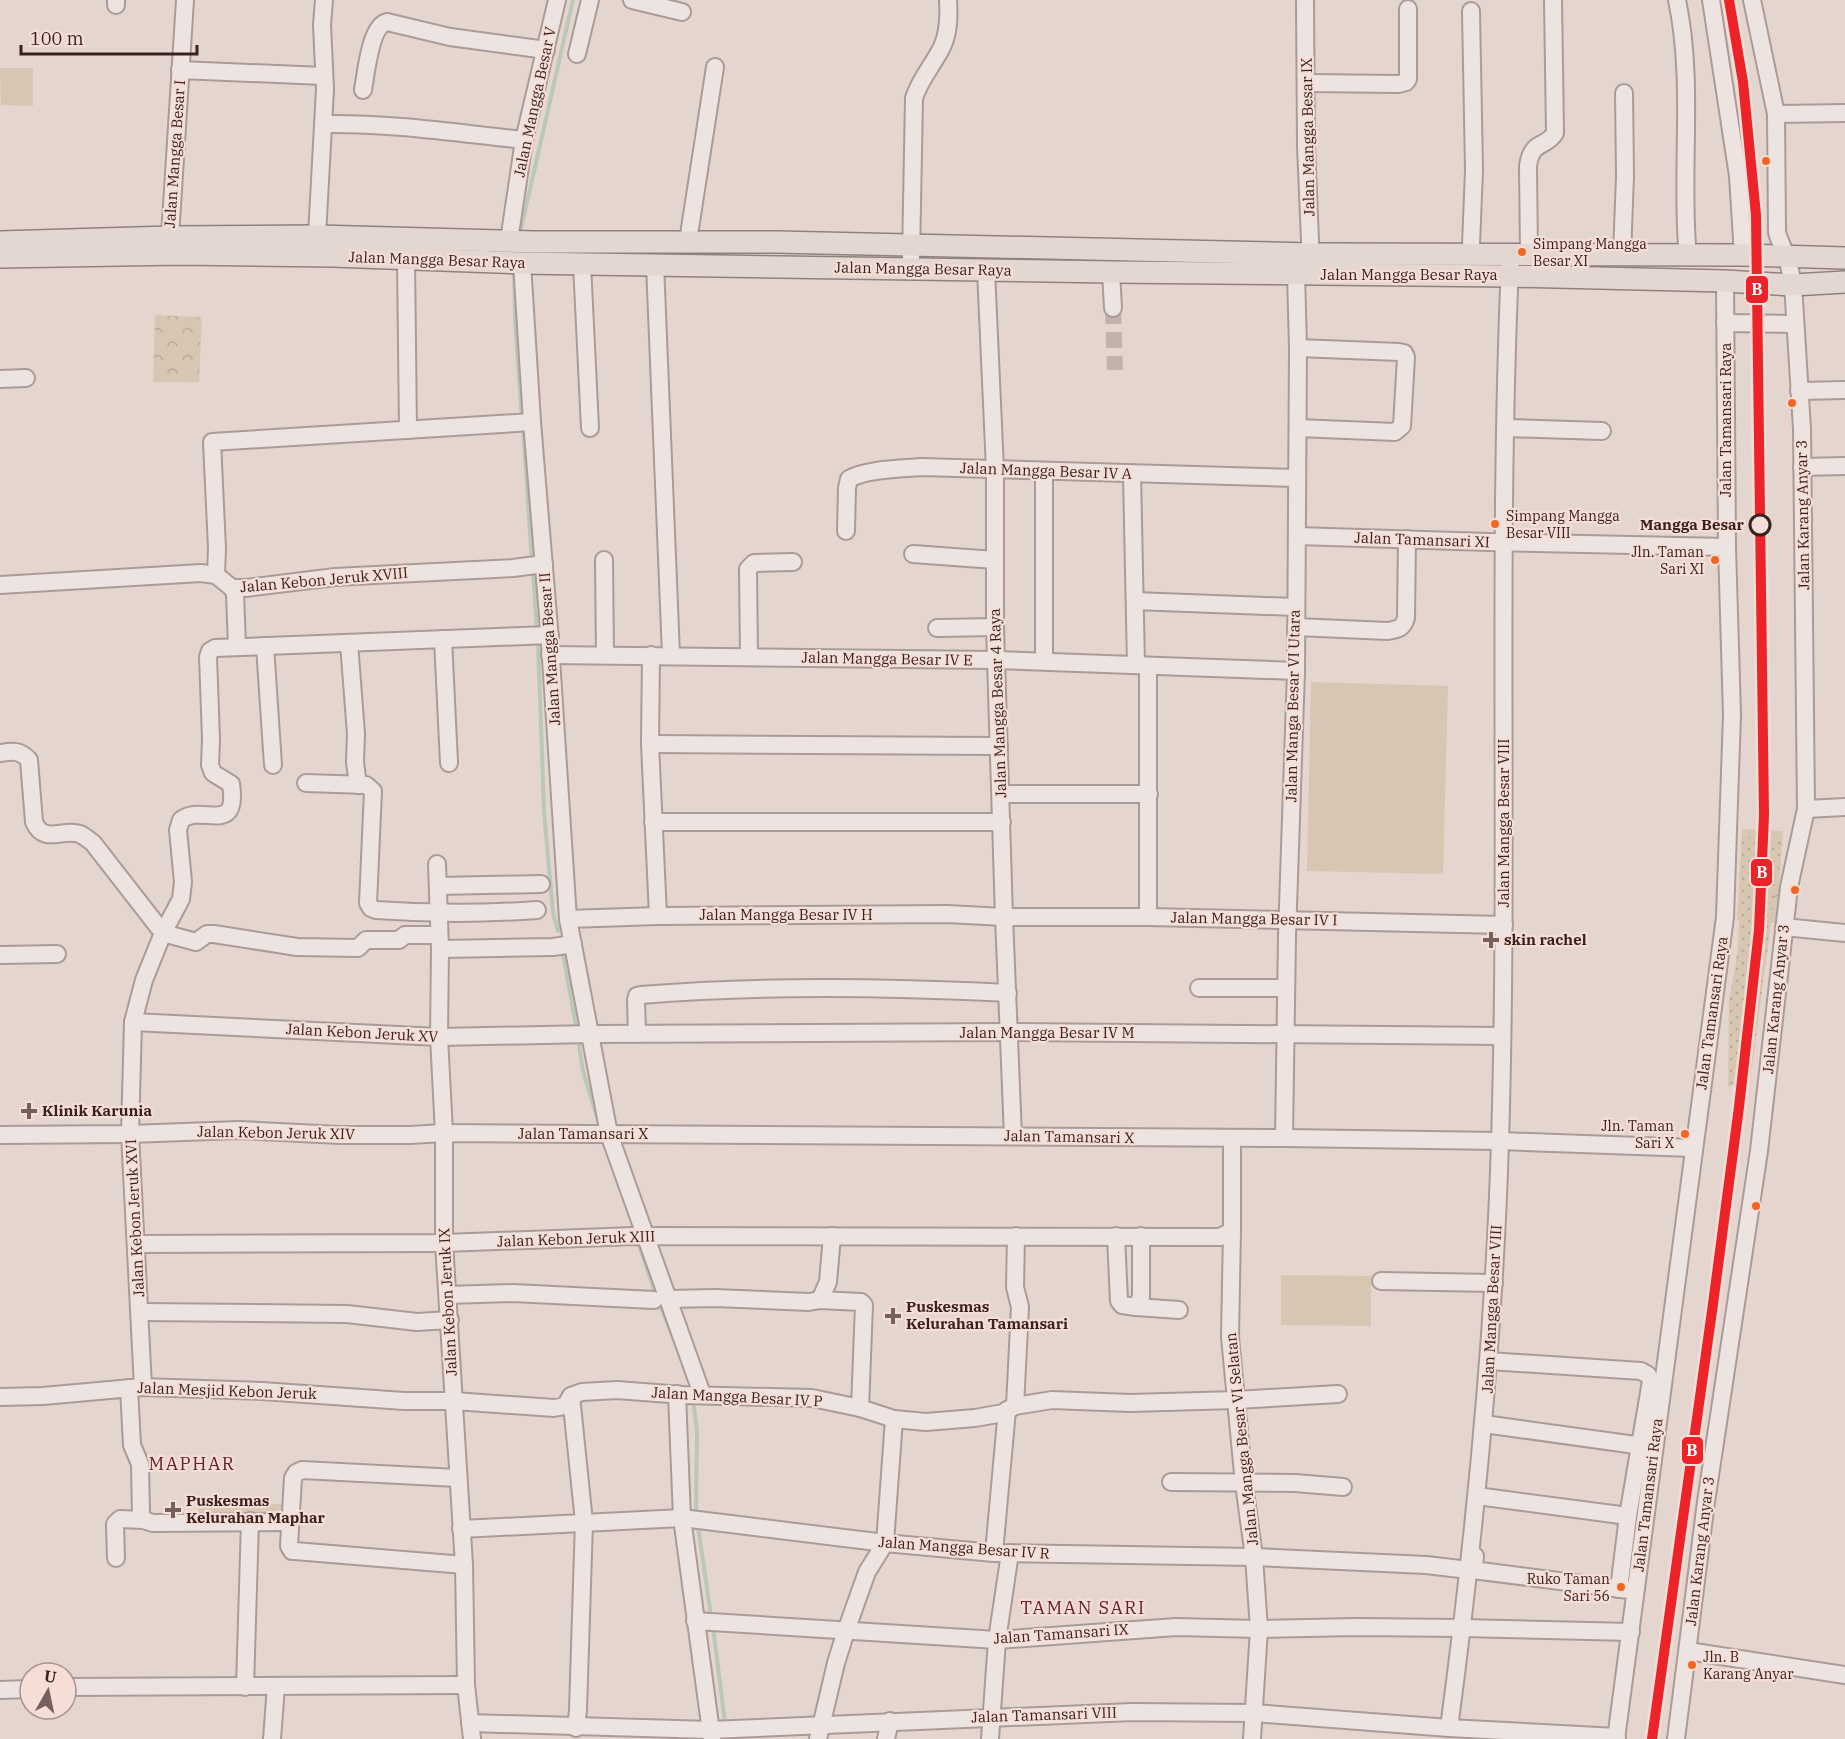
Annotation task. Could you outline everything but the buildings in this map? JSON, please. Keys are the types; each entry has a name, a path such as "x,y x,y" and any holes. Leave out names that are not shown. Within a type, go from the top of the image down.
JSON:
{"main road":[{"name":"Jalan Mangga Besar Raya","path":"0,257 55,248 170,237 317,236 372,231 399,244 517,263 1111,272 1516,262 1622,255 1786,255 1836,258"},
{"name":"Jalan Mangga Besar Raya","path":"0,242 55,248 180,254 591,236 697,242 911,245 990,242 1068,243 1306,268 1424,250 1516,262 1725,281 1793,285 1837,283"},
{"path":"697,242 704,265"},
{"path":"1836,258 1822,268 1825,279 1837,283"}],"street":[{"name":"Jalan Mangga Besar I","path":"170,237 185,0"},
{"path":"317,236 324,124 324,0"},
{"name":"Jalan Mangga Besar V","path":"516,238 524,140 557,0"},
{"path":"577,54 590,0"},
{"path":"632,0 682,12"},
{"path":"911,268 914,98 923,76 937,56 945,38 948,28 948,0"},
{"name":"Jalan Mangga Besar IX","path":"1305,0 1306,268"},
{"name":"Jalan Mangga Besar VIII","path":"1471,1570 1492,1361 1500,1141 1504,925 1506,428 1516,262 1530,156 1535,147 1555,133 1553,0"},
{"path":"1677,0 1682,24 1687,100 1687,245"},
{"path":"1712,0 1738,176 1743,255"},
{"name":"Jalan Karang Anyar 3","path":"1677,1739 1707,1491 1758,1151 1789,887 1806,809 1802,429 1793,285 1786,255 1777,232 1776,114 1752,0"},
{"path":"1306,83 1399,84 1406,82 1408,79 1408,9"},
{"path":"1471,11 1474,170 1471,245"},
{"path":"363,90 373,40 381,23 387,22 450,37 546,50"},
{"path":"697,242 715,67"},
{"path":"180,70 323,76"},
{"path":"1622,255 1625,176 1624,93"},
{"path":"1776,114 1845,113"},
{"path":"324,124 468,132 524,140"},
{"path":"399,244 408,430"},
{"name":"Jalan Mangga Besar II","path":"517,263 521,422 542,565 539,635 550,655 568,919 565,945 588,1034 603,1134 642,1236 690,1394 695,1520 718,1731"},
{"path":"582,264 590,428"},
{"path":"655,264 671,655"},
{"name":"Jalan Manga Besar VI Utara","path":"1284,1138 1286,988 1296,671 1298,348 1306,268"},
{"name":"Jalan Mangga Besar 4 Raya","path":"986,270 995,470 995,627 1013,1136"},
{"path":"1111,272 1113,308"},
{"name":"Jalan Tamansari Raya","path":"1617,1738 1636,1591 1647,1447 1693,1148 1725,917 1732,715 1727,547 1725,281"},
{"path":"1725,323 1795,324"},
{"path":"1298,348 1399,352 1404,353 1406,357 1402,426 1399,430 1395,432 1298,428"},
{"path":"0,379 26,378"},
{"path":"1798,391 1845,390"},
{"path":"0,585 201,573 216,575 217,548 212,442 521,422"},
{"path":"1506,428 1602,431"},
{"path":"1802,467 1845,466"},
{"name":"Jalan Mangga Besar IV A","path":"846,531 847,488 851,478 882,471 921,467 1132,478 1297,478"},
{"path":"1044,472 1044,661"},
{"path":"1132,478 1135,601 1142,665 1149,794 1148,918"},
{"name":"Jalan Tamansari XI","path":"1297,536 1727,547"},
{"path":"1296,627 1388,631 1403,626 1406,618 1407,539"},
{"path":"913,554 995,560"},
{"path":"604,560 605,655"},
{"path":"748,657 748,569 754,563 793,562"},
{"name":"Jalan Kebon Jeruk XVIII","path":"216,575 232,588 246,588 335,577 542,565"},
{"path":"232,588 237,647 539,635"},
{"path":"1135,601 1295,607"},
{"path":"937,628 995,627"},
{"path":"443,639 449,762"},
{"path":"349,643 358,785"},
{"path":"265,646 273,765"},
{"name":"Jalan Kebon Jeruk XVI","path":"143,1520 141,1464 132,1445 140,1312 130,1134 133,1022 144,980 163,933 181,899 183,873 178,830 181,820 189,815 210,816 228,813 233,794 231,784 213,773 210,765 208,657 210,651 215,648 237,647"},
{"name":"Jalan Mangga Besar IV E","path":"550,655 1044,661 1296,671"},
{"path":"651,655 653,822 658,916"},
{"path":"651,744 999,746"},
{"path":"0,753 16,751 29,760 34,822 38,830 47,835 78,834 93,843 163,933 196,942 207,934 214,934 297,947 358,948 366,940 399,940 405,935 440,942 565,945"},
{"path":"306,783 358,785 371,788 374,795 369,905 376,910 439,914 487,914 537,910"},
{"path":"1002,794 1149,794"},
{"path":"1806,809 1845,807"},
{"path":"653,822 1002,822"},
{"name":"Jalan Kebon Jeruk IX","path":"438,864 444,1243 464,1565 466,1685 471,1731"},
{"path":"438,886 541,884"},
{"name":"Jalan Mangga Besar IV H","path":"568,919 658,916 947,914 1004,917"},
{"name":"Jalan Mangga Besar IV I","path":"1004,917 1504,925"},
{"path":"1784,927 1845,933"},
{"path":"0,955 57,954"},
{"path":"637,1033 636,1000 641,994 857,987 1008,993"},
{"path":"1199,988 1286,988"},
{"name":"Jalan Kebon Jeruk XV","path":"133,1022 439,1037 588,1034"},
{"name":"Jalan Mangga Besar IV M","path":"588,1034 1010,1032 1502,1036"},
{"name":"Jalan Kebon Jeruk XIV","path":"0,1135 239,1130 340,1135 410,1135 444,1132"},
{"name":"Jalan Tamansari X","path":"444,1132 1284,1138 1500,1141 1693,1148"},
{"name":"Jalan Mangga Besar VI Selatan","path":"1232,1138 1230,1337 1244,1484 1254,1557 1259,1629 1252,1739"},
{"name":"Jalan Kebon Jeruk XIII","path":"136,1244 444,1243 642,1236 1221,1237 1232,1231"},
{"path":"820,1300 828,1282 832,1236"},
{"path":"990,1739 1011,1408 1020,1307 1015,1287 1016,1236"},
{"path":"1116,1236 1119,1301 1122,1305 1179,1310"},
{"path":"1136,1307 1142,1297 1142,1236"},
{"path":"1381,1281 1494,1283"},
{"path":"448,1295 513,1293 661,1300 715,1298 861,1302 864,1305 860,1408"},
{"path":"140,1312 347,1314 417,1322 450,1320"},
{"path":"1492,1361 1641,1371 1648,1375 1651,1382 1647,1447 1628,1516 1619,1589"},
{"name":"Jalan Mesjid Kebon Jeruk","path":"0,1397 43,1396 136,1388 262,1391 404,1401 454,1401"},
{"name":"Jalan Mangga Besar IV P","path":"454,1401 554,1408 565,1406 571,1396 582,1392 617,1390 812,1398 860,1408 894,1419 926,1422 975,1418 1052,1400 1130,1403 1338,1394"},
{"path":"571,1396 584,1522 576,1728"},
{"path":"819,1732 846,1631 867,1572 885,1543 894,1419"},
{"path":"1487,1424 1647,1447"},
{"path":"457,1478 302,1470 293,1478 289,1546 292,1551 464,1565"},
{"path":"1171,1482 1295,1483 1343,1487"},
{"path":"1480,1496 1628,1516"},
{"path":"116,1558 115,1524 120,1519 153,1523 290,1522"},
{"name":"Jalan Mangga Besar IV R","path":"461,1529 584,1522 695,1520 885,1543 1002,1553 1254,1557 1426,1565 1471,1570"},
{"path":"245,1687 250,1521"},
{"path":"1449,1728 1471,1570 1636,1591"},
{"name":"Jalan Tamansari IX","path":"706,1621 997,1640 1150,1627 1259,1629 1356,1626 1631,1632"},
{"path":"1688,1651 1845,1675"},
{"path":"78,1687 466,1685"},
{"path":"272,1739 276,1686"},
{"path":"0,1690 18,1689"},
{"name":"Jalan Tamansari VIII","path":"471,1731 576,1728 819,1732 890,1721 1132,1712 1254,1713 1617,1738"},
{"path":"886,1739 890,1721"}],"green space":[{"path":"0,68 33,68 33,106 1,105"},
{"path":"155,315 202,317 199,382 153,382"},
{"path":"1311,682 1448,686 1443,874 1307,871"},
{"path":"1742,829 1783,831 1776,923 1737,920"},
{"path":"1742,836 1782,841 1750,1081 1728,1087 1729,1002 1738,948"},
{"path":"1281,1275 1371,1276 1371,1326 1281,1325"},
{"path":"198,1504 286,1504 285,1517 198,1517"}],"waterway":[{"path":"520,233 573,0"},
{"path":"514,270 522,419"},
{"path":"523,426 532,562"},
{"path":"533,570 537,631"},
{"path":"538,641 544,811 553,913 558,931"},
{"path":"562,949 577,1031"},
{"path":"578,1038 583,1071 599,1124"},
{"path":"638,1242 656,1295"},
{"path":"659,1302 675,1342"},
{"path":"693,1400 697,1431 696,1515"},
{"path":"698,1526 711,1616"},
{"path":"713,1627 725,1723"}],"tunnel":[{"path":"1113,308 1115,370"}],"rail line":[{"name":"B","path":"1652,1739 1713,1304 1759,930 1764,815 1756,215 1743,82 1729,0"}],"place":[{"name":"Simpang Mangga Besar XI","path":"1522,252"},
{"name":"Simpang Mangga Besar VIII","path":"1495,524"},
{"name":"Mangga Besar","path":"1760,525"},
{"name":"Jln. Taman Sari XI","path":"1715,560"},
{"name":"skin rachel","path":"1491,940"},
{"name":"Klinik Karunia","path":"29,1111"},
{"name":"Jln. Taman Sari X","path":"1685,1134"},
{"name":"Puskesmas Kelurahan Tamansari","path":"893,1316"},
{"name":"Puskesmas Kelurahan Maphar","path":"173,1510"},
{"name":"Ruko Taman Sari 56","path":"1621,1587"},
{"name":"Jln. B Karang Anyar","path":"1692,1665"}],"district":[{"name":"MAPHAR","path":"192,1464"},
{"name":"TAMAN SARI","path":"1083,1608"}]}
